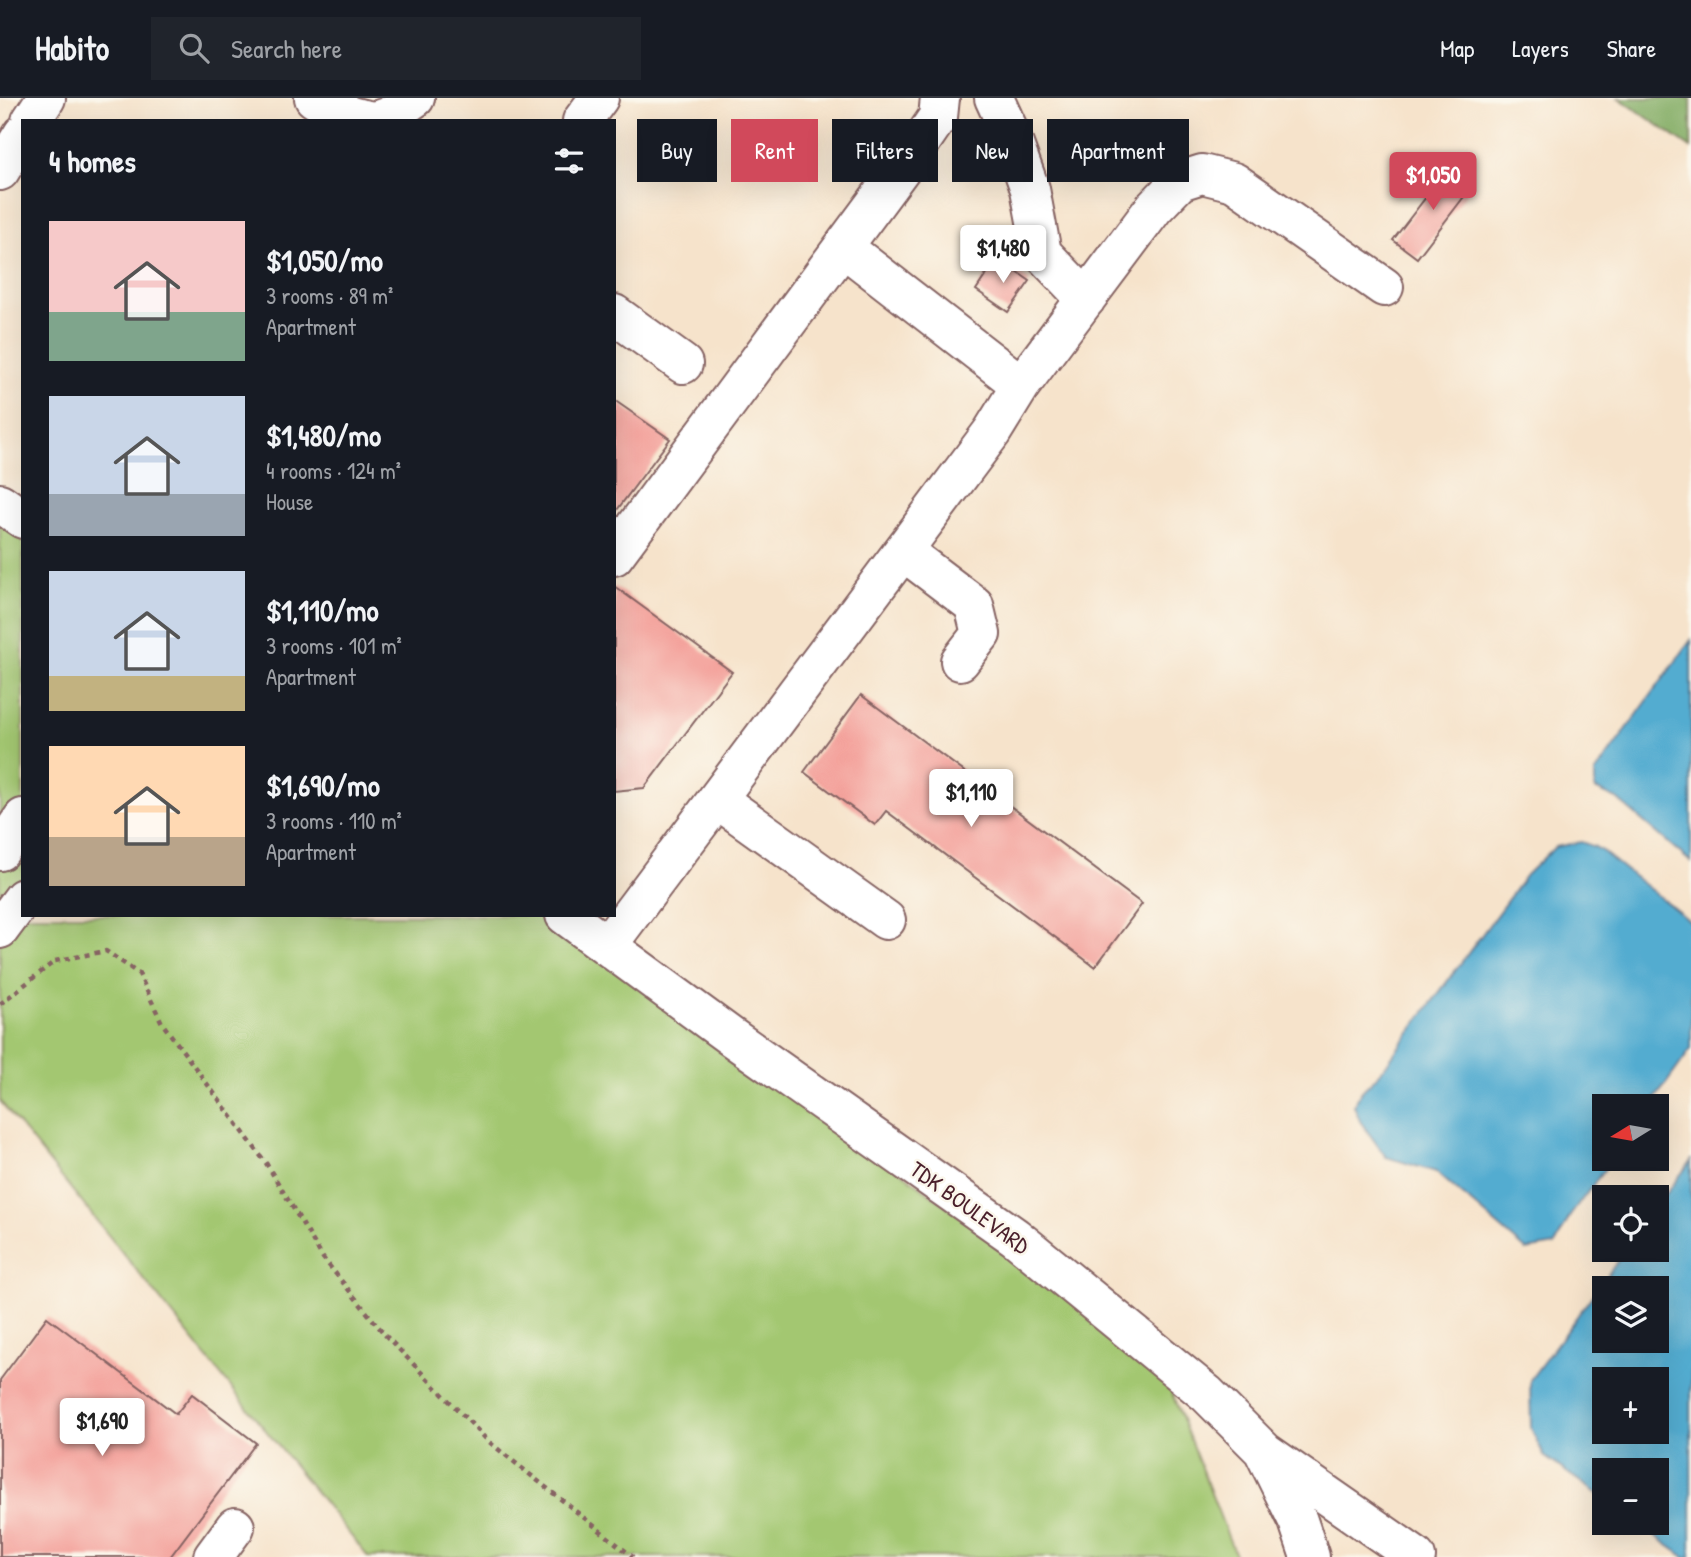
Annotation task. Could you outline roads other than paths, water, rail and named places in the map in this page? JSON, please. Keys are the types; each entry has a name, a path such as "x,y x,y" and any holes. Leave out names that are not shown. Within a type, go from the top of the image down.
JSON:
{"street":[{"path":"32,119 46,98"},
{"path":"314,98 332,110 362,119"},
{"path":"381,119 415,98"},
{"path":"583,119 599,98"},
{"path":"616,553 939,117 940,98"},
{"path":"994,98 1030,189 1042,253 1086,299"},
{"path":"0,171 21,137"},
{"path":"607,946 992,432 1021,385 1154,208 1180,181 1202,174 1234,182 1384,287"},
{"path":"843,247 1021,385"},
{"path":"616,315 683,364"},
{"path":"0,503 21,518"},
{"path":"903,551 974,605 981,634 960,662"},
{"path":"717,799 886,920"},
{"path":"0,851 21,821"},
{"path":"0,929 21,901"},
{"name":"TDK BOULEVARD","path":"568,917 730,1036 1015,1237 1207,1394 1263,1450 1298,1521 1311,1557"},
{"path":"1263,1450 1416,1557"},
{"path":"213,1557 235,1527"}],"water":[{"path":"1691,640 1691,862 1617,799 1595,789 1595,773"},
{"path":"1581,842 1595,847 1691,922 1691,1049 1659,1094 1592,1094 1592,1171 1603,1171 1570,1216 1555,1245 1526,1250 1436,1172 1386,1157 1360,1121 1354,1105 1526,875 1555,847"},
{"path":"1691,1161 1691,1557 1685,1557 1654,1535 1669,1535 1669,1458 1592,1458 1592,1490 1544,1456 1531,1428 1530,1380 1592,1296 1592,1353 1669,1353 1669,1276 1607,1276 1617,1262 1669,1262 1669,1190"}]}
